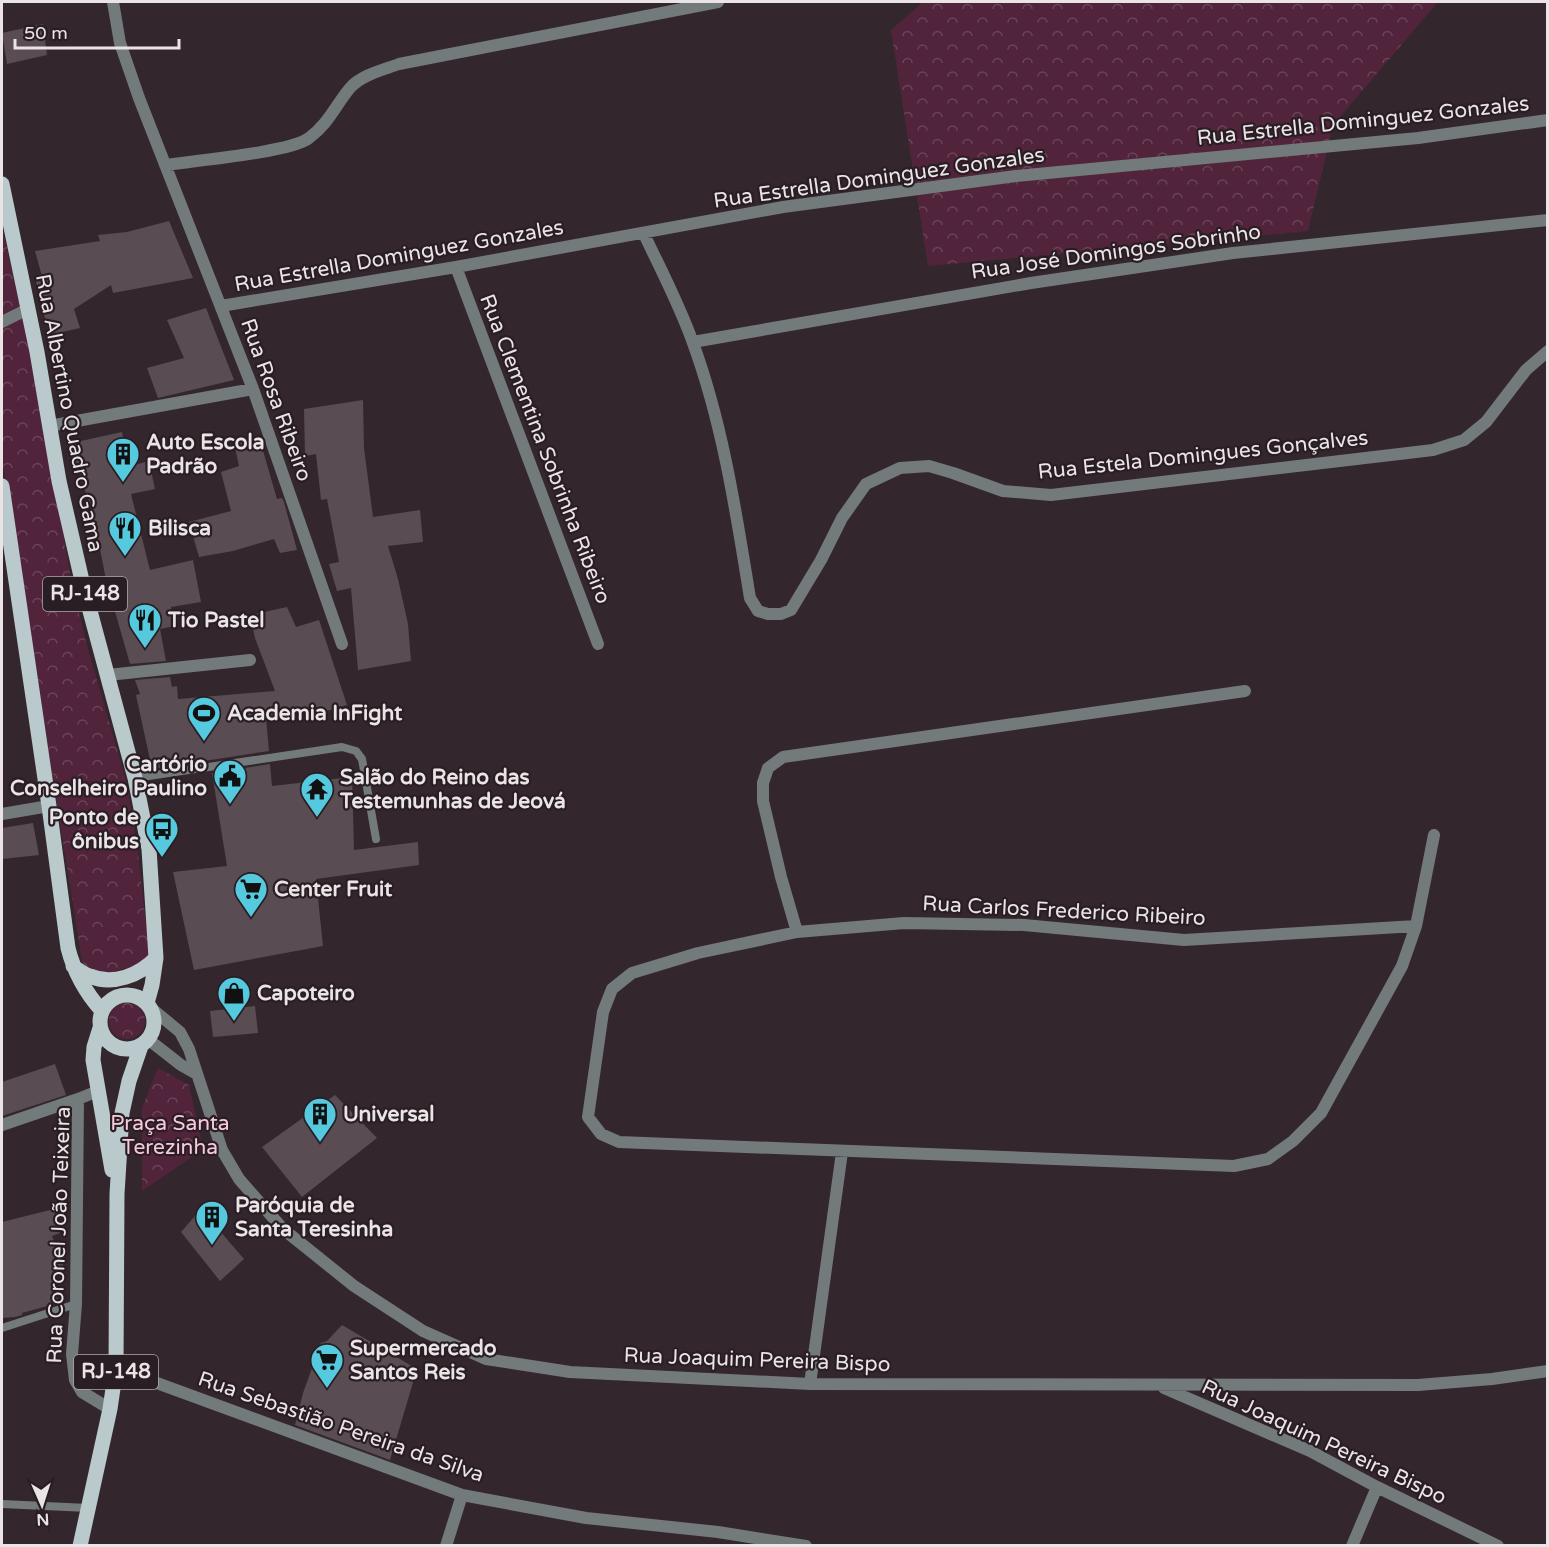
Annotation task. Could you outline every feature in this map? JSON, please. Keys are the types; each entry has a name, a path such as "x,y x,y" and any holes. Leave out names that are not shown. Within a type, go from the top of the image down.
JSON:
{"main road":[{"name":"Rua Albertino Quadro Gama","path":"2,184 28,309 59,481 83,585 135,778 149,849 156,958 149,1005"},
{"path":"2,486 68,948 73,966 89,996 102,1011"},
{"path":"73,966 89,976 116,979 131,976 149,966 156,958"},
{"path":"100,1028 106,1040 116,1047 128,1050 145,1043 154,1030 155,1018 149,1005 136,996 123,994 110,1000 102,1011 94,1047 93,1060 117,1194"},
{"name":"RJ-148","path":"80,1545 110,1409 116,1368 117,1194 122,1113 129,1082 145,1043"}],"street":[{"name":"Rua Rosa Ribeiro","path":"113,2 120,43 253,389 342,644"},
{"path":"165,165 276,149 308,140 329,119 351,87 372,73 399,64 718,2"},
{"name":"Rua Estrella Dominguez Gonzales","path":"221,306 644,234 783,207 1016,176 1418,138 1548,120"},
{"name":"Rua José Domingos Sobrinho","path":"693,342 1031,283 1233,253 1548,220"},
{"name":"Rua Estela Domingues Gonçalves","path":"644,234 693,342 717,420 750,598 758,610 768,614 781,614 791,610 842,519 866,484 900,468 929,466 1003,491 1051,495 1433,450 1464,440 1486,422 1526,370 1548,351"},
{"name":"Rua Clementina Sobrinha Ribeiro","path":"456,267 598,644"},
{"path":"2,322 28,309"},
{"path":"49,426 253,389"},
{"path":"108,675 250,660"},
{"path":"797,932 781,877 764,801 763,783 768,768 783,758 1245,692"},
{"path":"2,814 49,806"},
{"name":"Rua Carlos Frederico Ribeiro","path":"1416,926 1184,940 1000,925 904,923 797,932 698,953 632,973 612,989 603,1012 588,1117 601,1134 619,1142 1234,1166 1269,1159 1293,1141 1321,1113 1402,966 1416,926 1434,835"},
{"name":"Rua Joaquim Pereira Bispo","path":"149,1005 180,1032 189,1049 222,1150 239,1179 283,1229 354,1286 423,1331 486,1359 570,1372 810,1384 1158,1386 1310,1451 1377,1487 1498,1545"},
{"path":"145,1043 197,1074"},
{"name":"Rua Coronel João Teixeira","path":"98,1091 78,1099 76,1304 72,1354 75,1380 82,1392 110,1409"},
{"path":"2,1125 78,1099"},
{"path":"810,1384 842,1152"},
{"name":"Rua Sebastião Pereira da Silva","path":"116,1368 462,1495 586,1518 718,1532 806,1545"},
{"path":"1158,1386 1418,1385 1492,1379 1548,1371"},
{"path":"1352,1545 1377,1487"},
{"path":"446,1545 462,1495"}],"lane":[{"path":"135,778 342,747 356,751 362,759 376,839"},
{"path":"2,1328 76,1304"},
{"path":"2,1504 88,1508"}],"green space":[{"path":"923,2 1438,2 1333,125 1308,231 928,266 891,30"},
{"path":"2,225 26,334 72,584 87,646 126,780 138,853 150,961 112,972 88,971 82,961 2,458"},
{"path":"127,1003 140,1008 145,1021 140,1034 127,1039 114,1034 109,1021 114,1008"},
{"name":"Praça Santa Terezinha","path":"158,1068 189,1085 203,1149 142,1191 142,1108"}],"building":[{"path":"43,24 47,55 7,64 2,33"},
{"path":"169,221 193,278 113,293 111,285 74,309 80,328 49,335 36,281 43,280 35,251 100,241 98,235 127,232"},
{"path":"206,308 234,380 158,398 147,368 184,358 167,320"},
{"path":"363,400 364,448 373,517 420,510 423,542 388,546 408,624 411,661 358,670 351,588 337,591 329,564 339,562 327,499 321,500 316,454 305,456 304,409"},
{"path":"122,432 127,467 149,461 155,489 131,494 150,570 193,560 201,602 171,607 175,626 160,629 166,661 130,664 106,580 95,523 80,474 77,475 67,444"},
{"path":"259,437 277,499 282,498 284,502 297,550 280,553 274,539 233,551 199,557 189,522 231,511 221,472 239,466 234,442"},
{"path":"287,607 296,627 319,620 347,705 323,712 266,718 269,751 152,769 136,695 140,694 135,680 170,677 172,687 177,686 178,699 275,691 255,638 250,615"},
{"path":"270,764 272,786 352,777 354,850 418,842 419,865 316,879 323,946 194,970 173,872 227,866 212,773"},
{"path":"33,823 39,855 2,859 2,828"},
{"name":"Capoteiro","path":"255,1006 258,1033 213,1037 210,1011"},
{"path":"55,1064 66,1095 2,1116 2,1082"},
{"name":"Universal","path":"335,1095 377,1138 302,1197 262,1147"},
{"path":"54,1209 60,1233 52,1236 64,1267 54,1270 58,1303 15,1317 2,1318 2,1222"},
{"name":"Paróquia de Santa Teresinha","path":"201,1209 244,1259 220,1281 181,1232"},
{"path":"342,1325 417,1369 390,1460 295,1425 303,1393 321,1343 327,1341"}],"place":[{"name":"Auto Escola Padrão","path":"123,483"},
{"name":"Bilisca","path":"125,557"},
{"name":"Tio Pastel","path":"145,649"},
{"name":"Academia InFight","path":"204,742"},
{"name":"Cartório Conselheiro Paulino","path":"230,805"},
{"name":"Salão do Reino das Testemunhas de Jeová","path":"317,818"},
{"name":"Ponto de ônibus","path":"162,858"},
{"name":"Center Fruit","path":"251,918"},
{"name":"Capoteiro","path":"234,1022"},
{"name":"Universal","path":"320,1143"},
{"name":"Paróquia de Santa Teresinha","path":"212,1246"},
{"name":"Supermercado Santos Reis","path":"327,1389"}]}
